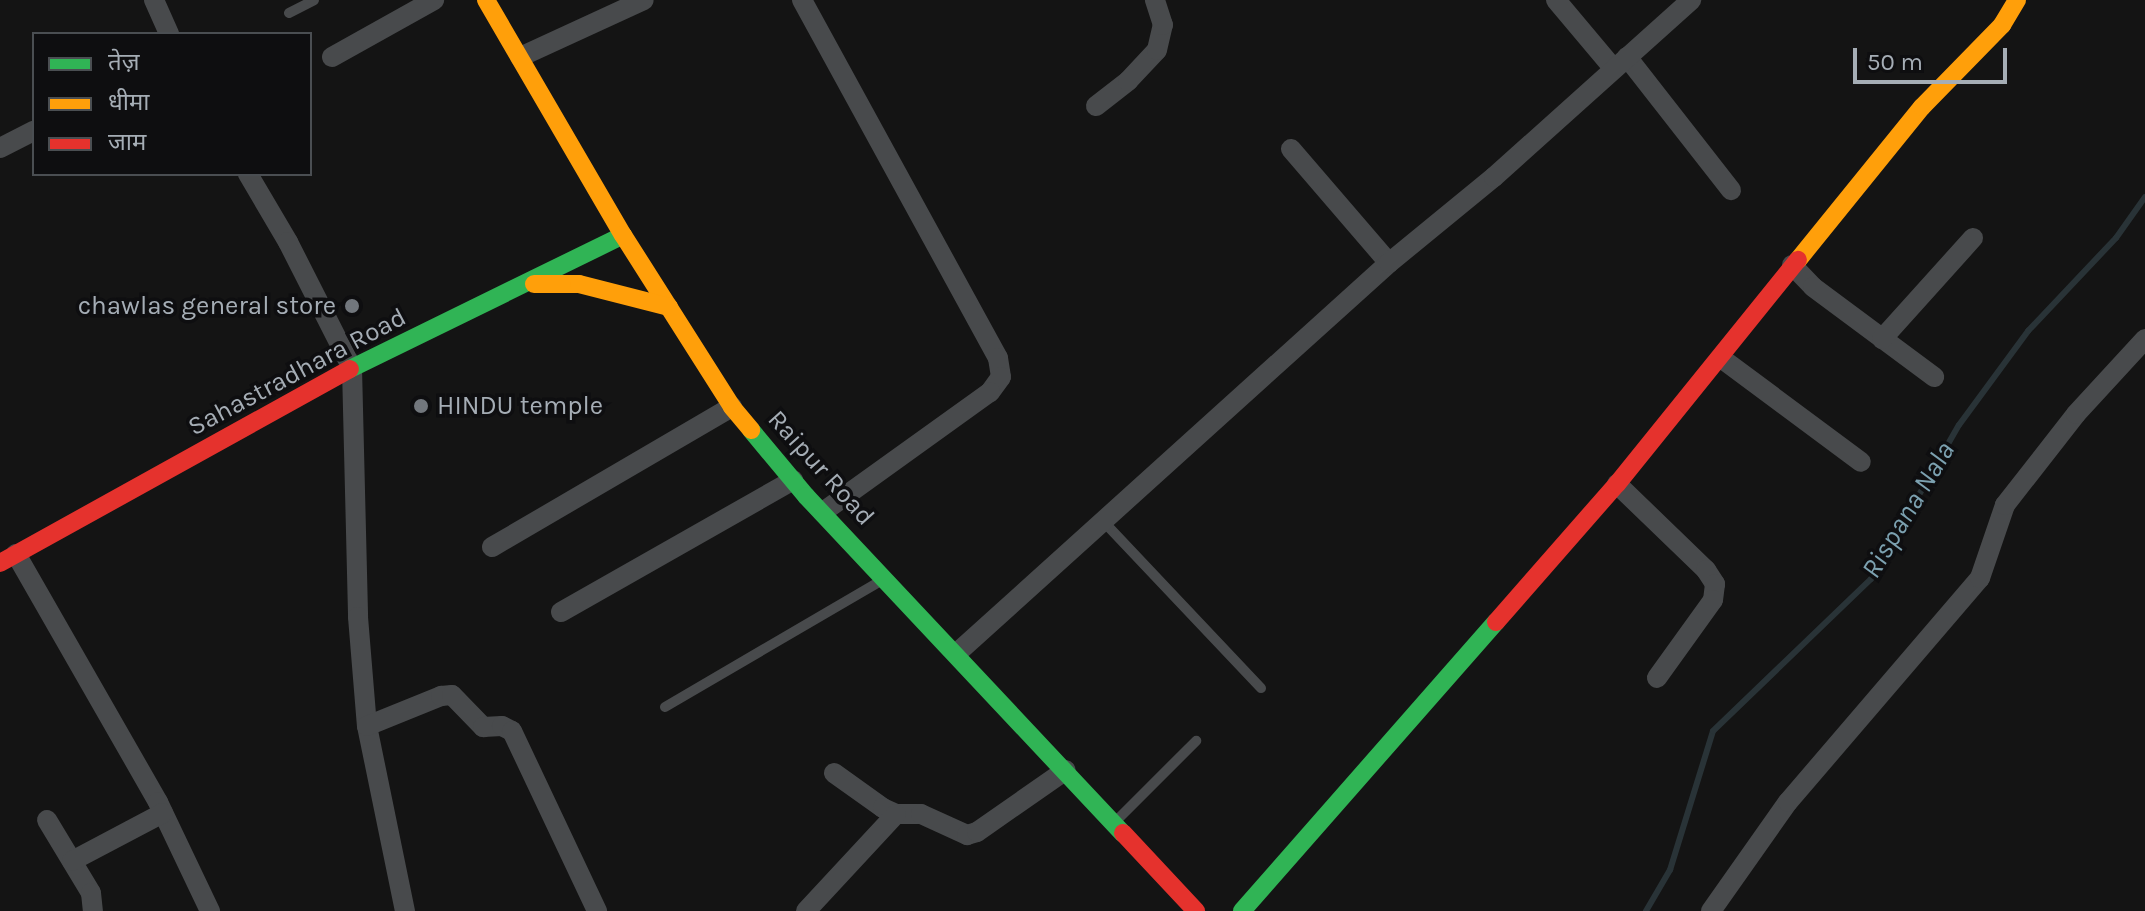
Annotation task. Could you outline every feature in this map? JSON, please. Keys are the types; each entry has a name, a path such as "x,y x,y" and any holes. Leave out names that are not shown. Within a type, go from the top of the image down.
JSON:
{"main road":[{"name":"Raipur Road","path":"486,0 623,235 732,407 793,480 1196,911"},
{"path":"1242,911 1617,484 1922,107 2002,25 2017,0"},
{"name":"Sahastradhara Road","path":"8,558 352,368 623,235"},
{"path":"527,284 579,284 669,307"}],"street":[{"path":"154,0 168,32"},
{"path":"332,57 434,0"},
{"path":"520,57 644,0"},
{"path":"802,0 998,358 1001,377 990,392 823,512"},
{"path":"1096,106 1128,81 1157,50 1163,25 1155,0"},
{"path":"1556,0 1620,63 1731,190"},
{"path":"957,653 1389,263 1494,177 1691,0"},
{"path":"0,148 32,132"},
{"path":"1291,149 1389,263"},
{"path":"249,176 288,242 352,368 358,617 367,726 405,911"},
{"path":"1882,339 1973,238"},
{"path":"1792,265 1813,287 1934,377"},
{"path":"1711,911 1788,802 1980,578 2005,505 2076,414 2145,339"},
{"path":"1721,358 1861,462"},
{"path":"492,547 732,407"},
{"path":"561,612 793,480"},
{"path":"1617,484 1706,570 1715,584 1713,600 1657,678"},
{"path":"8,558 163,813 210,911"},
{"path":"367,726 441,696 452,695 483,727 502,726 512,731 597,911"},
{"path":"834,773 896,814 921,814 956,833 967,835 977,832 1066,770"},
{"path":"72,861 163,813"},
{"path":"806,911 896,814"},
{"path":"47,820 91,893 93,911"}],"lane":[{"path":"289,13 314,0"},
{"path":"1103,521 1261,688"},
{"path":"665,707 886,578"},
{"path":"1115,822 1196,741"}],"waterway":[{"name":"Rispana Nala","path":"1646,911 1670,870 1713,731 1871,579 1959,425 2028,331 2116,238 2145,197"}],"traffic: fast":[{"path":"350,369 623,235"},
{"path":"751,430 806,496 1123,833"},
{"path":"1242,911 1496,622"}],"traffic: slow":[{"path":"486,0 623,235 732,407 751,430"},
{"path":"1798,260 1922,107 2002,25 2017,0"},
{"path":"534,284 579,284 669,307"}],"traffic: jam":[{"path":"1496,622 1617,484 1798,260"},
{"path":"0,563 350,369"},
{"path":"1123,833 1196,911"}],"place":[{"name":"chawlas general store","path":"352,306"},
{"name":"HINDU temple","path":"421,406"}]}
